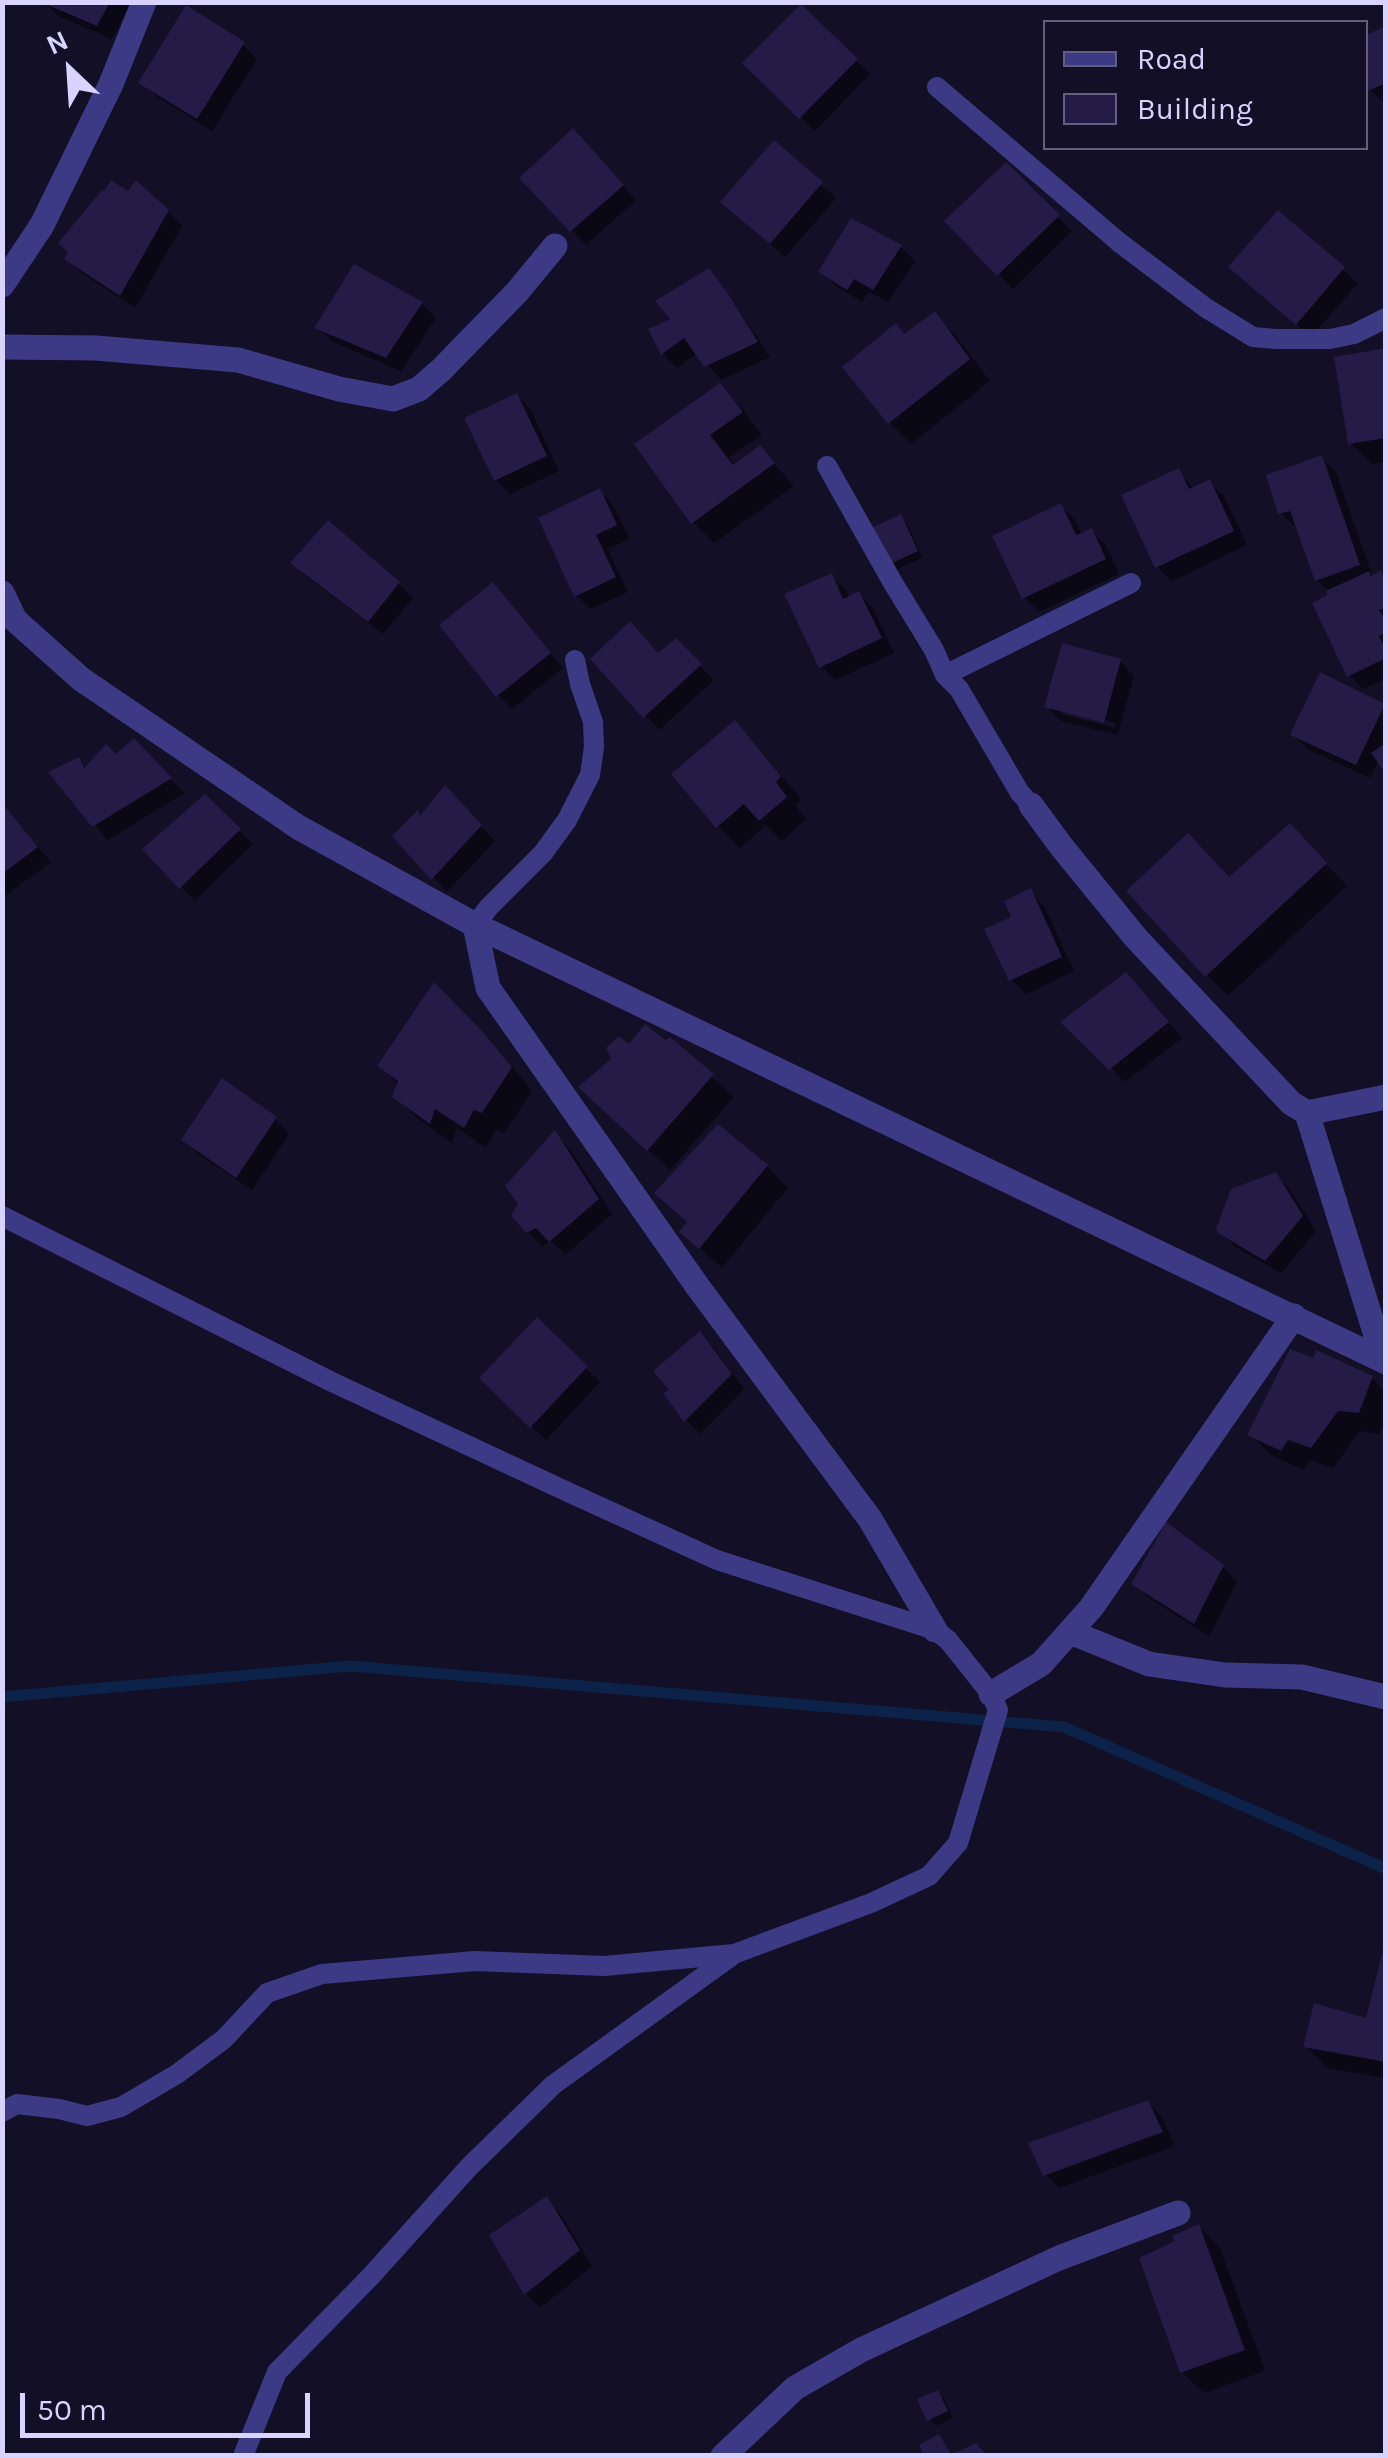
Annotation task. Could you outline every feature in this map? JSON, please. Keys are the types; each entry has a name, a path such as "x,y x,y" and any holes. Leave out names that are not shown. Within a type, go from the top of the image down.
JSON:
{"street":[{"path":"2,284 42,225 111,84 144,2"},
{"path":"2,348 96,348 238,360 392,399 419,389 441,370 517,292 555,246"},
{"path":"2,593 15,620 81,679 298,828 475,925 1385,1362"},
{"path":"1031,805 1136,938 1290,1103 1307,1114 1385,1362"},
{"path":"475,925 488,988 698,1287 870,1519 935,1630"},
{"path":"1307,1114 1386,1097"},
{"path":"990,1694 1041,1664 1091,1608 1294,1316"},
{"path":"1070,1632 1149,1664 1225,1675 1302,1677 1386,1697"},
{"path":"722,2456 795,2388 861,2350 1059,2258 1178,2213"}],"lane":[{"path":"937,88 1120,244 1206,308 1253,337 1330,338 1354,334 1386,318"},
{"path":"827,466 945,675 959,689 1020,793 1031,805"},
{"path":"945,675 1131,583"},
{"path":"475,925 542,853 567,820 590,775 593,722 576,660"},
{"path":"2,1216 332,1382 717,1560 935,1630 948,1640 998,1710 958,1843 929,1876 734,1954 553,2085 469,2168 277,2372 243,2456"},
{"path":"2,2112 17,2104 87,2116 122,2107 177,2074 224,2039 268,1993 322,1974 475,1961 604,1966 734,1954"}],"building":[{"path":"41,2 110,2 97,26"},
{"path":"801,4 858,59 799,119 742,63"},
{"path":"186,5 245,42 197,119 138,83"},
{"path":"1386,26 1386,83 1368,91 1368,34"},
{"path":"573,128 624,185 570,232 519,178"},
{"path":"774,140 823,182 770,244 720,202"},
{"path":"1006,162 1060,215 997,276 944,221"},
{"path":"111,180 128,191 136,180 169,210 120,296 64,259 68,252 58,243"},
{"path":"1278,210 1345,267 1296,325 1228,267"},
{"path":"851,218 902,245 873,290 854,279 847,290 818,272"},
{"path":"354,264 423,302 386,358 314,328"},
{"path":"709,268 758,342 704,367 684,338 661,355 648,329 670,319 655,301"},
{"path":"935,311 970,359 888,424 842,367 896,323 904,334"},
{"path":"1386,348 1386,438 1348,444 1334,357"},
{"path":"720,383 743,412 710,435 733,465 760,445 775,463 691,524 634,444"},
{"path":"517,393 547,456 494,481 464,418"},
{"path":"1322,455 1360,565 1315,581 1290,511 1278,514 1266,475"},
{"path":"1179,468 1189,489 1210,479 1234,531 1155,568 1121,495"},
{"path":"600,488 617,525 596,535 616,577 574,597 538,518"},
{"path":"1061,503 1076,535 1092,528 1106,559 1022,599 992,536"},
{"path":"901,514 918,551 886,566 869,529"},
{"path":"328,520 400,582 368,622 290,563"},
{"path":"1369,571 1371,576 1381,571 1386,581 1386,607 1379,610 1386,622 1386,633 1379,636 1386,658 1347,677 1312,603 1327,595 1326,591"},
{"path":"832,573 843,599 859,591 882,638 819,668 784,594"},
{"path":"493,582 551,653 496,697 439,625"},
{"path":"630,621 658,653 676,638 702,664 643,718 590,659"},
{"path":"1062,643 1121,659 1104,723 1044,707"},
{"path":"1320,672 1385,704 1356,765 1290,735"},
{"path":"735,720 781,776 776,782 787,797 759,821 744,804 716,828 671,774"},
{"path":"134,738 172,778 92,827 48,772 79,757 84,768 106,744 116,754"},
{"path":"1386,743 1386,774 1371,753"},
{"path":"445,785 482,825 431,880 392,836 418,810 420,816"},
{"path":"205,794 241,829 179,889 142,849"},
{"path":"2,803 38,847 2,874"},
{"path":"1290,823 1327,863 1205,977 1126,891 1188,833 1229,877"},
{"path":"1031,888 1062,957 1009,981 984,929 1011,917 1004,901"},
{"path":"1126,972 1169,1022 1109,1070 1060,1022"},
{"path":"434,982 512,1067 482,1113 474,1110 464,1128 435,1109 430,1124 392,1097 398,1081 377,1066"},
{"path":"645,1024 665,1040 670,1037 714,1074 647,1151 578,1087 611,1059 606,1048 619,1036 629,1044"},
{"path":"222,1078 277,1117 236,1178 181,1140"},
{"path":"718,1124 768,1165 699,1249 679,1232 687,1222 654,1193"},
{"path":"555,1130 599,1199 549,1242 536,1228 526,1233 511,1215 518,1204 505,1186"},
{"path":"1276,1172 1303,1216 1265,1261 1216,1229 1231,1189"},
{"path":"537,1317 588,1366 530,1428 479,1378"},
{"path":"700,1331 732,1374 684,1422 663,1393 669,1390 653,1371"},
{"path":"1290,1349 1313,1358 1316,1350 1373,1376 1359,1413 1338,1411 1311,1448 1288,1440 1281,1451 1247,1435"},
{"path":"1166,1522 1224,1565 1194,1624 1131,1584"},
{"path":"1384,1946 1386,2062 1303,2047 1314,2003 1366,2018"},
{"path":"1148,2100 1163,2132 1043,2176 1028,2143"},
{"path":"547,2196 580,2250 524,2295 489,2235"},
{"path":"1199,2224 1245,2350 1180,2373 1139,2258"},
{"path":"938,2390 948,2411 927,2421 917,2399"},
{"path":"939,2434 952,2456 924,2456 919,2445"},
{"path":"976,2443 987,2456 956,2456 955,2453"}],"waterway":[{"path":"2,1697 350,1666 1064,1727 1386,1869"}]}
